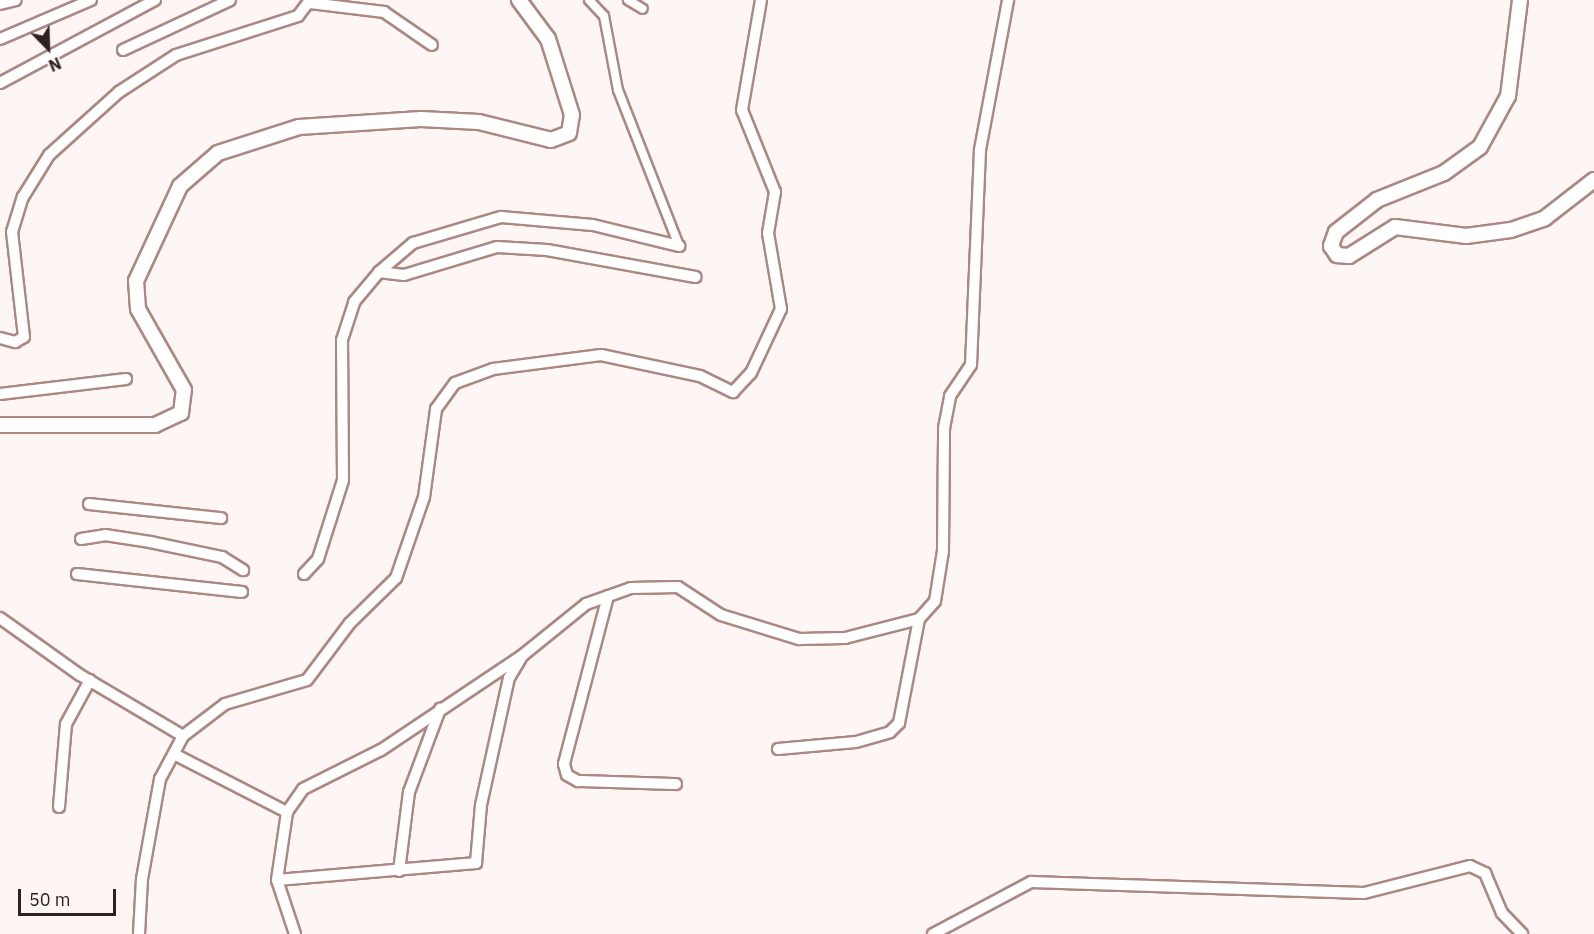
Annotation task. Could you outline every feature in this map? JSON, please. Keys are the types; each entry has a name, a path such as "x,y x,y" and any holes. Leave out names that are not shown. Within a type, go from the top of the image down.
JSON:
{"street":[{"path":"0,4 16,0"},
{"path":"0,39 91,0"},
{"path":"0,83 155,0"},
{"path":"123,50 230,0"},
{"path":"0,425 155,425 181,413 184,390 138,309 136,281 180,186 218,153 288,129 421,119 479,122 551,140 569,133 572,115 548,39 519,0"},
{"path":"589,0 604,16 618,90 679,246"},
{"path":"628,0 643,9"},
{"path":"139,934 152,820 160,779 183,736 225,704 307,680 350,623 396,578 424,497 436,409 455,383 493,369 602,355 700,376 721,390 742,386 781,309 768,233 775,192 742,110 761,0"},
{"path":"778,749 856,742 890,732 899,723 919,619 935,601 940,580 944,428 950,396 971,365 980,150 1008,0"},
{"path":"1520,0 1508,96 1480,147 1444,173 1377,200 1336,232 1331,246 1338,255 1349,256 1395,227 1466,236 1511,231 1545,218 1594,180"},
{"path":"0,338 15,342 24,337 12,232 23,197 49,154 119,92 176,56 298,16 310,1 384,12 432,45"},
{"path":"304,574 318,559 343,480 338,371 342,340 354,302 379,272 412,243 501,217 593,225 679,246"},
{"path":"379,272 412,274 497,247 547,250 696,278"},
{"path":"0,394 126,380"},
{"path":"88,504 221,518"},
{"path":"81,539 105,535 150,542 222,557 243,570"},
{"path":"76,574 242,592"},
{"path":"296,934 277,880 287,812 303,789 381,750 523,655 586,604 631,588 678,587 721,615 799,639 845,638 919,619"},
{"path":"608,596 564,764 567,775 578,781 676,784"},
{"path":"0,618 90,680 183,736"},
{"path":"277,880 476,863 483,793 509,678 523,655"},
{"path":"59,807 66,724 90,680"},
{"path":"399,871 409,792 440,709"},
{"path":"174,754 287,812"},
{"path":"933,934 1030,882 1364,893 1470,866 1485,873 1502,913 1522,934"}]}
